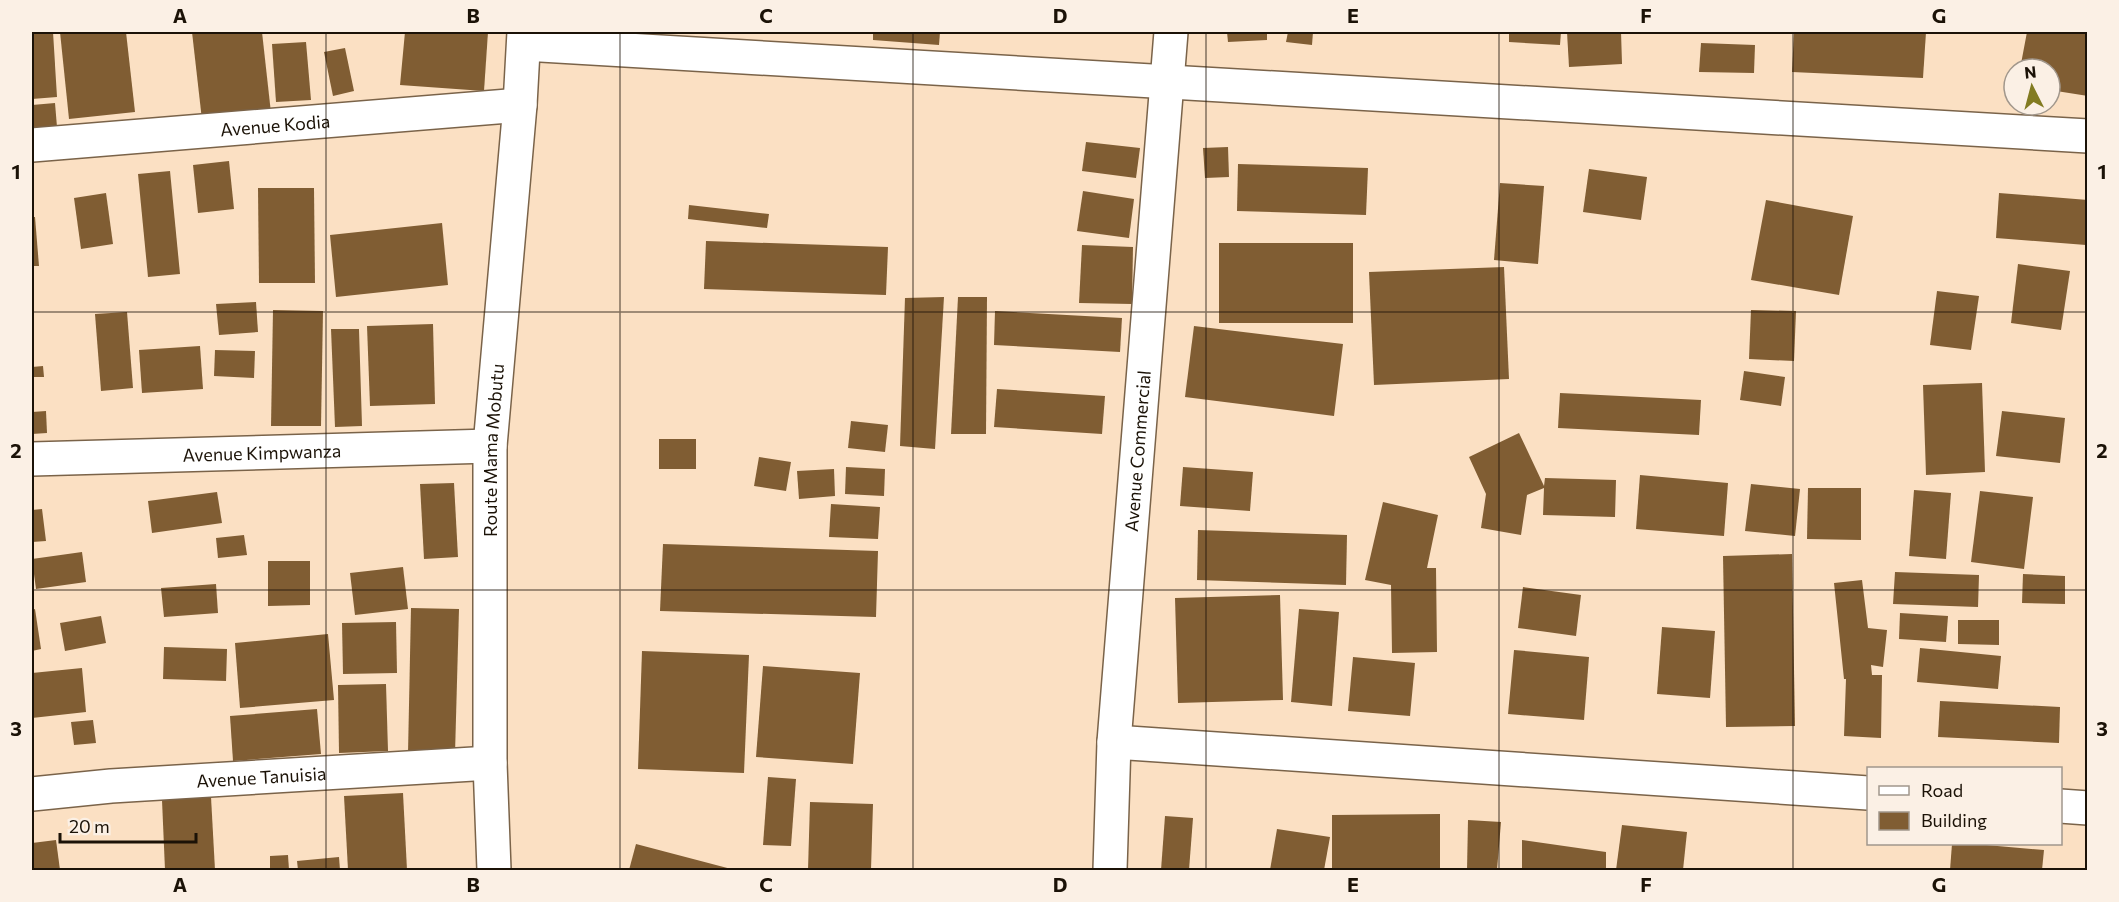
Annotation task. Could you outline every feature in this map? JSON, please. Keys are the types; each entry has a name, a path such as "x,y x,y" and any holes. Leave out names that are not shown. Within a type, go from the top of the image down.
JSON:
{"street":[{"name":"Avenue Commercial","path":"1110,870 1114,742 1171,32"},
{"path":"524,38 1168,81 2088,136"},
{"name":"Route Mama Mobutu","path":"494,870 490,763 490,446 524,38"},
{"name":"Avenue Kodia","path":"32,145 520,105"},
{"name":"Avenue Kimpwanza","path":"32,459 490,446"},
{"path":"1114,742 1867,793"},
{"name":"Avenue Tanuisia","path":"32,794 111,786 490,763"},
{"path":"2062,806 2088,808"}],"building":[{"path":"32,32 53,32 57,97 32,99"},
{"path":"60,32 126,32 135,112 69,119"},
{"path":"192,32 262,32 271,113 202,120"},
{"path":"405,32 488,32 484,91 400,85"},
{"path":"873,32 940,32 939,45 873,40"},
{"path":"1227,32 1267,32 1267,40 1228,42"},
{"path":"1288,32 1313,32 1312,45 1286,42"},
{"path":"1509,32 1561,32 1560,45 1509,42"},
{"path":"1567,32 1621,32 1622,64 1569,67"},
{"path":"1794,32 1926,32 1923,78 1792,72"},
{"path":"2027,32 2088,32 2088,96 2062,92 2062,57 2022,57"},
{"path":"306,42 311,100 276,102 272,44"},
{"path":"1701,43 1755,45 1754,73 1699,72"},
{"path":"345,48 354,91 333,96 324,52"},
{"path":"55,103 57,127 32,130 32,105"},
{"path":"1086,142 1140,148 1136,178 1082,171"},
{"path":"1228,147 1229,177 1205,178 1203,148"},
{"path":"229,161 234,209 198,213 193,165"},
{"path":"1238,164 1368,168 1366,215 1237,211"},
{"path":"1589,169 1647,177 1641,220 1583,212"},
{"path":"170,171 180,274 148,277 138,174"},
{"path":"1500,183 1544,186 1538,264 1494,260"},
{"path":"258,188 314,188 315,283 259,283"},
{"path":"1083,191 1134,199 1129,238 1077,231"},
{"path":"106,193 113,244 81,249 74,198"},
{"path":"1999,193 2088,200 2086,245 1996,238"},
{"path":"1766,200 1853,216 1839,295 1751,280"},
{"path":"689,205 769,214 767,228 688,219"},
{"path":"32,217 35,217 39,266 32,266"},
{"path":"442,223 448,285 336,297 330,235"},
{"path":"706,241 888,247 886,295 704,289"},
{"path":"1219,243 1353,243 1353,323 1219,323"},
{"path":"1082,245 1133,247 1132,304 1079,303"},
{"path":"2018,264 2070,271 2061,330 2011,323"},
{"path":"1504,267 1509,379 1374,385 1369,272"},
{"path":"1937,291 1979,296 1971,350 1930,345"},
{"path":"944,297 935,449 900,446 905,298"},
{"path":"958,297 987,297 986,434 951,434"},
{"path":"256,302 258,332 219,335 216,304"},
{"path":"273,310 323,311 321,426 271,426"},
{"path":"1751,310 1796,311 1794,361 1749,359"},
{"path":"995,311 1122,318 1120,352 994,345"},
{"path":"127,312 133,388 101,391 95,314"},
{"path":"433,324 435,404 370,406 367,326"},
{"path":"1194,326 1343,344 1334,416 1185,397"},
{"path":"331,329 359,329 362,426 335,427"},
{"path":"200,346 203,389 142,393 139,350"},
{"path":"215,350 255,351 254,378 214,376"},
{"path":"43,366 44,377 32,377 32,367"},
{"path":"1744,371 1785,377 1781,406 1740,400"},
{"path":"1982,383 1985,472 1926,475 1923,385"},
{"path":"997,389 1105,396 1102,434 994,427"},
{"path":"1560,393 1701,400 1699,435 1558,428"},
{"path":"46,411 47,433 32,434 32,412"},
{"path":"2002,411 2065,418 2060,463 1996,456"},
{"path":"851,421 888,425 885,452 848,448"},
{"path":"1519,433 1544,486 1545,478 1616,480 1615,517 1543,515 1544,488 1527,495 1521,535 1481,528 1486,494 1469,457"},
{"path":"659,439 696,439 696,469 659,469"},
{"path":"759,457 791,462 786,491 754,486"},
{"path":"846,467 885,469 884,496 845,494"},
{"path":"1183,467 1253,472 1250,511 1180,506"},
{"path":"834,469 835,496 799,499 797,471"},
{"path":"1640,475 1728,483 1724,536 1636,529"},
{"path":"454,483 458,557 424,559 420,484"},
{"path":"1751,484 1800,489 1795,536 1745,531"},
{"path":"1808,488 1861,488 1861,540 1807,539"},
{"path":"1914,490 1951,493 1946,559 1909,556"},
{"path":"1980,491 2033,497 2024,569 1971,562"},
{"path":"217,492 222,523 152,533 148,501"},
{"path":"1383,502 1438,515 1427,568 1436,568 1437,652 1392,653 1391,585 1365,580"},
{"path":"831,504 880,507 878,539 829,537"},
{"path":"42,509 46,541 32,542 32,510"},
{"path":"1198,530 1347,535 1346,585 1197,580"},
{"path":"244,535 247,555 218,558 216,538"},
{"path":"663,544 878,551 876,617 660,611"},
{"path":"82,552 86,582 36,589 32,559"},
{"path":"1792,554 1795,726 1726,727 1723,556"},
{"path":"268,561 310,561 310,605 268,606"},
{"path":"403,567 408,609 355,615 350,573"},
{"path":"1895,572 1979,575 1978,607 1893,604"},
{"path":"2023,574 2065,576 2065,604 2022,603"},
{"path":"1862,580 1868,628 1887,630 1883,667 1871,665 1872,675 1882,675 1881,738 1844,736 1846,679 1844,679 1834,583"},
{"path":"216,584 218,613 164,617 161,588"},
{"path":"1523,587 1581,595 1576,636 1518,628"},
{"path":"1280,595 1283,700 1178,703 1175,598"},
{"path":"411,608 459,609 455,754 408,753"},
{"path":"35,609 41,649 32,651 32,610"},
{"path":"1299,609 1339,612 1332,706 1291,702"},
{"path":"1900,613 1948,616 1946,642 1899,639"},
{"path":"101,616 106,643 65,651 60,623"},
{"path":"1958,620 1999,620 1999,645 1958,644"},
{"path":"396,622 397,673 343,674 342,623"},
{"path":"1662,627 1715,631 1710,698 1657,694"},
{"path":"328,634 334,700 240,708 235,643"},
{"path":"164,647 227,649 226,681 163,679"},
{"path":"1920,648 2001,656 1998,689 1917,682"},
{"path":"1514,650 1589,657 1584,720 1508,714"},
{"path":"642,651 749,655 744,773 638,769"},
{"path":"1353,657 1415,663 1410,716 1348,711"},
{"path":"763,666 860,673 853,764 756,757"},
{"path":"82,668 86,712 32,718 32,673"},
{"path":"386,684 388,751 339,753 338,685"},
{"path":"1940,701 2060,707 2059,743 1938,737"},
{"path":"317,709 321,754 233,761 230,716"},
{"path":"93,720 96,743 74,745 71,722"},
{"path":"768,777 796,779 791,846 763,845"},
{"path":"403,793 407,870 348,870 344,796"},
{"path":"211,797 215,870 165,870 162,800"},
{"path":"810,802 873,804 871,870 808,870"},
{"path":"1440,814 1440,870 1332,870 1332,815"},
{"path":"1165,816 1193,818 1189,870 1161,870"},
{"path":"1468,820 1501,822 1497,870 1467,870"},
{"path":"1622,825 1687,832 1683,870 1616,870"},
{"path":"1277,829 1330,837 1324,870 1270,870"},
{"path":"56,840 60,870 32,870 32,843"},
{"path":"1522,840 1606,852 1606,870 1522,870"},
{"path":"636,844 735,870 629,870"},
{"path":"1952,845 1986,845 2044,850 2042,870 1950,870"},
{"path":"288,855 289,870 270,870 270,856"},
{"path":"339,857 340,870 298,870 297,861"}]}
